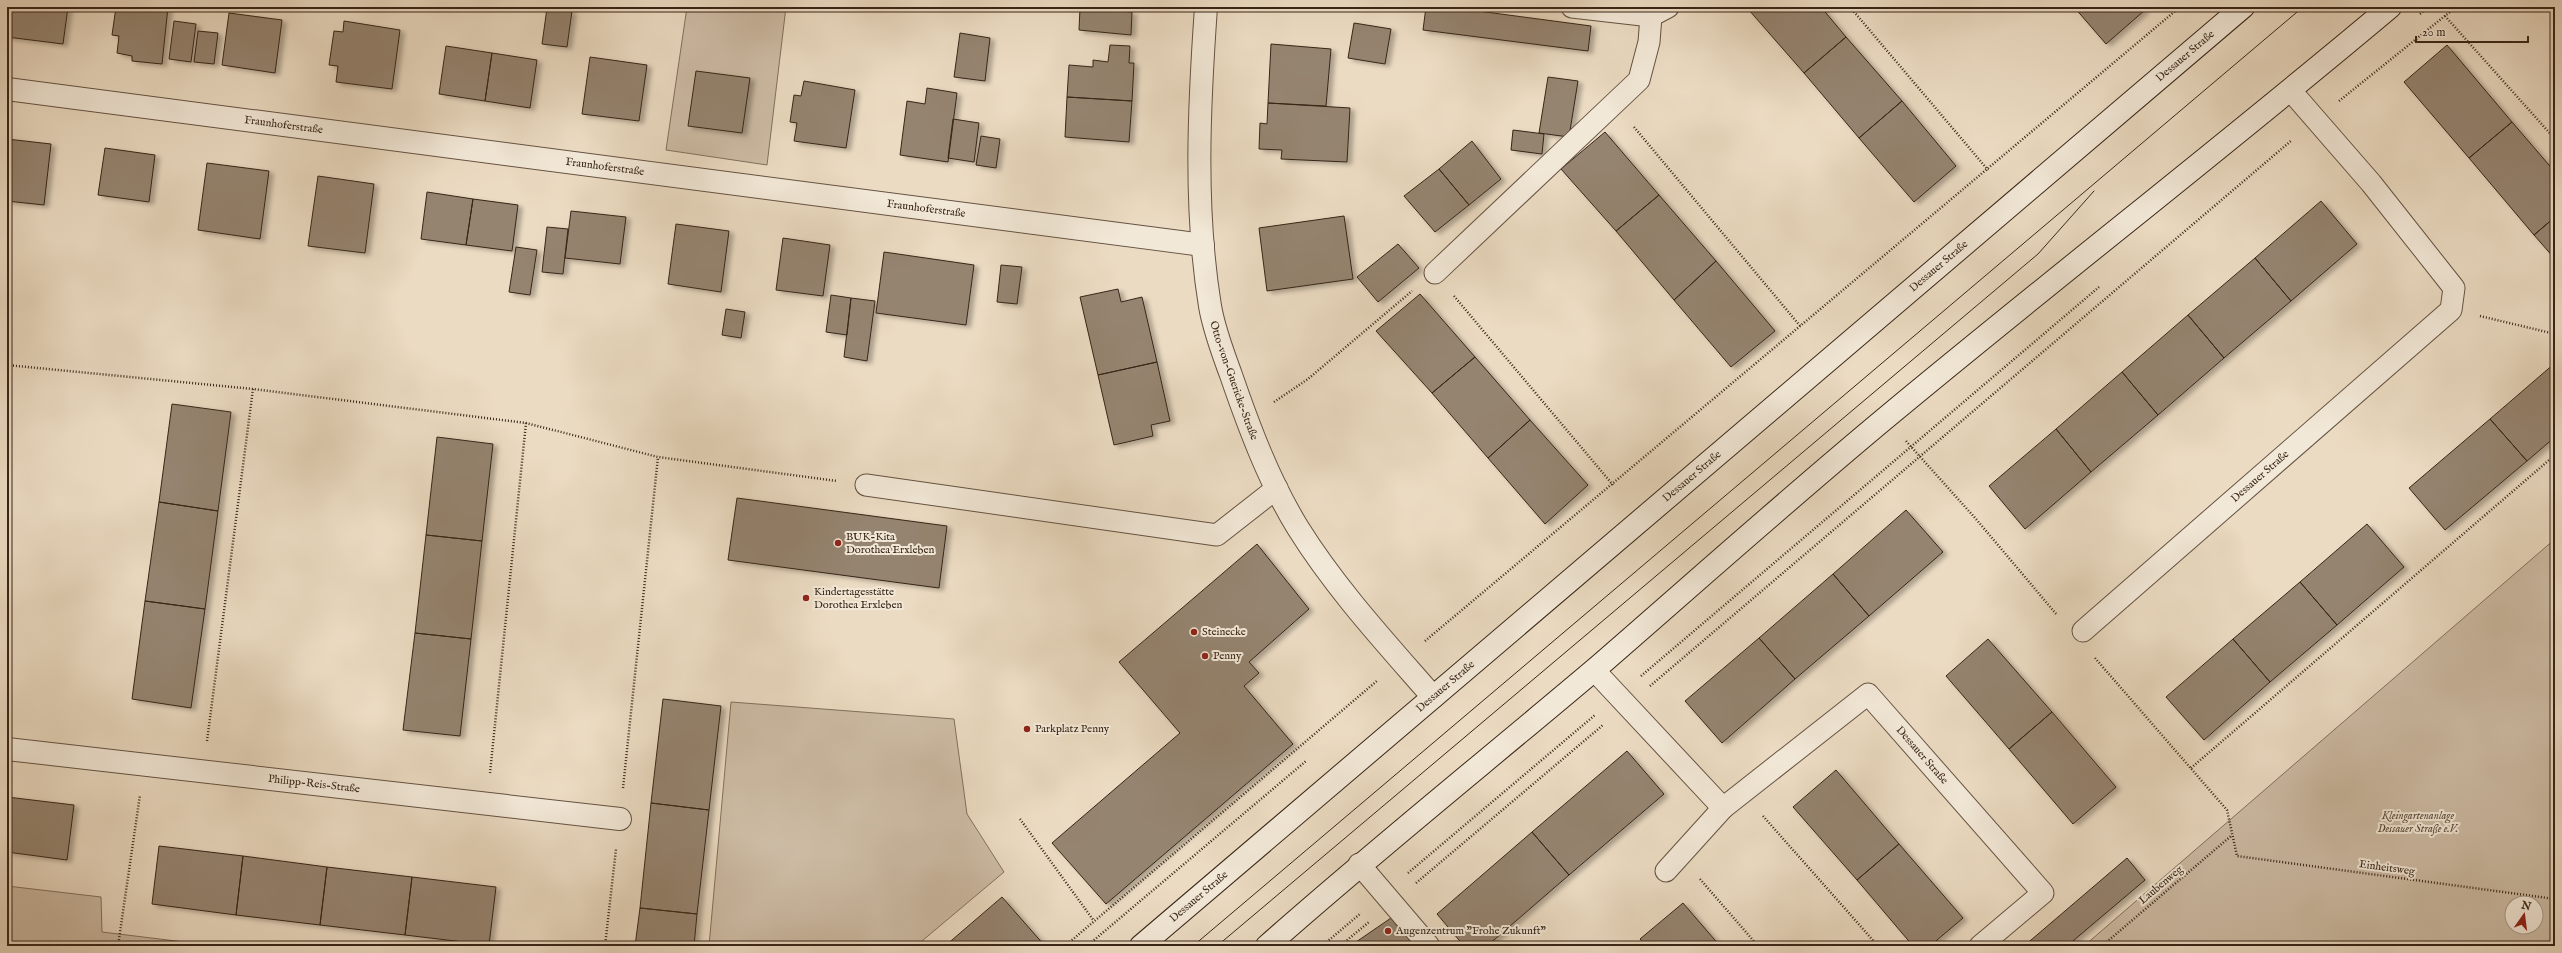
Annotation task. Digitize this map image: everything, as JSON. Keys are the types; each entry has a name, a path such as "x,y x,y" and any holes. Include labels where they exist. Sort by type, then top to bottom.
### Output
{"main road":[{"name":"Otto-von-Guericke-Straße","path":"1206,7 1200,129 1203,245 1210,308 1220,345 1246,420 1277,488 1298,528 1331,575 1401,661 1433,697"},
{"name":"Dessauer Straße","path":"1141,946 2243,7"},
{"path":"1267,946 1359,864 1417,820 1594,670 1886,417 2291,90 2390,7"},
{"name":"Fraunhoferstraße","path":"7,89 1203,245"},
{"name":"Philipp-Reis-Straße","path":"7,749 620,819"}],"lane":[{"path":"1435,273 1639,80 1659,12 1572,7"},
{"path":"2291,90 2315,120 2371,183 2454,288 2451,310"},
{"name":"Dessauer Straße","path":"2078,632 2451,310"},
{"path":"866,485 1217,535 1277,488"},
{"path":"1594,670 1624,699 1723,808"},
{"name":"Dessauer Straße","path":"1673,864 1723,808 1868,694 2043,893 1980,946"},
{"path":"1359,864 1428,946"}],"path":[{"path":"1850,7 1988,170"},
{"path":"2172,7 2175,11"},
{"path":"1065,946 1401,661 1613,485 2180,7"},
{"path":"2416,17 2428,7"},
{"path":"1322,946 1388,897 1624,699 1918,456 2315,120 2456,7"},
{"path":"2445,16 2555,139"},
{"path":"1615,104 1801,327"},
{"path":"1246,420 1308,379 1435,273 1613,485"},
{"path":"1340,946 1388,897 1624,699 1911,447 2106,282"},
{"path":"2451,310 2555,334"},
{"path":"7,365 253,389 526,423 658,457 866,485"},
{"path":"204,771 253,389"},
{"path":"1886,417 1918,456 2078,632 2227,810 2231,836"},
{"path":"487,803 526,423"},
{"path":"2191,768 2555,454"},
{"path":"605,946 620,819 658,457"},
{"path":"118,946 145,765"},
{"path":"1743,793 1878,946"},
{"path":"1020,819 1094,921"},
{"name":"Einheitsweg","path":"2231,836 2237,856 2555,899"},
{"name":"Laubenweg","path":"2102,946 2231,836"},
{"path":"1673,864 1758,946"}],"green space":[{"path":"687,7 786,7 767,165 666,150"},
{"name":"Kleingartenanlage Dessauer Straße e.V.","path":"2555,539 2555,946 2084,946"},
{"path":"731,702 954,719 967,814 1004,872 916,946 709,946"},
{"path":"7,886 101,897 102,932 217,946 7,946"}],"building":[{"path":"7,7 68,7 63,44 7,37"},
{"path":"116,7 168,7 162,64 132,61 132,56 117,53 119,36 112,35"},
{"path":"1426,7 1448,7 1591,26 1588,51 1423,30"},
{"path":"1750,7 1821,7 1846,37 1804,73 1748,9"},
{"path":"2074,7 2142,7 2145,10 2106,44"},
{"path":"547,8 572,11 567,47 542,44"},
{"path":"1080,8 1132,12 1131,35 1079,30"},
{"path":"229,13 282,20 275,73 222,65"},
{"path":"174,21 196,24 191,62 169,59"},
{"path":"344,21 400,30 392,89 336,82 338,66 329,65 334,31 343,32"},
{"path":"1354,23 1391,29 1385,64 1348,58"},
{"path":"198,31 218,33 214,64 194,62"},
{"path":"960,33 990,38 985,81 954,77"},
{"path":"1846,37 1902,101 1859,138 1804,73"},
{"path":"1271,44 1331,49 1326,106 1268,103"},
{"path":"1110,45 1130,46 1129,63 1134,63 1132,101 1067,97 1069,65 1093,67 1093,60 1108,62"},
{"path":"2447,45 2512,122 2469,158 2404,82"},
{"path":"446,46 492,53 485,101 439,94"},
{"path":"492,53 537,60 530,108 485,101"},
{"path":"590,57 647,65 639,121 582,114"},
{"path":"696,71 750,78 742,133 688,126"},
{"path":"1548,77 1578,81 1569,137 1539,133"},
{"path":"804,81 855,90 846,148 794,141 797,123 790,122 794,95 801,96"},
{"path":"927,88 957,93 948,162 900,155 907,101 925,104"},
{"path":"1067,97 1132,101 1129,142 1065,137"},
{"path":"1902,101 1956,166 1914,202 1859,138"},
{"path":"1268,103 1350,108 1347,162 1281,159 1282,150 1259,149 1260,123 1267,124"},
{"path":"953,119 979,123 974,162 948,158"},
{"path":"2512,122 2555,172 2555,217 2534,235 2469,158"},
{"path":"1513,130 1544,134 1542,154 1511,150"},
{"path":"1605,132 1659,195 1616,231 1561,169"},
{"path":"981,136 1000,139 996,168 976,165"},
{"path":"7,139 51,144 44,205 7,201"},
{"path":"1472,141 1501,179 1469,205 1439,169"},
{"path":"105,148 155,155 149,202 98,195"},
{"path":"207,163 269,171 260,239 198,230"},
{"path":"1439,169 1469,205 1435,232 1404,196"},
{"path":"318,176 374,184 365,253 308,246"},
{"path":"427,192 473,199 466,245 421,239"},
{"path":"1659,195 1716,261 1674,300 1616,231"},
{"path":"473,199 518,205 512,251 466,245"},
{"path":"2321,201 2357,244 2291,301 2255,258"},
{"path":"571,211 626,217 620,264 565,258"},
{"path":"1344,216 1353,279 1267,291 1259,228"},
{"path":"2555,217 2555,259 2534,235"},
{"path":"676,224 729,231 721,292 668,284"},
{"path":"547,227 568,229 563,274 542,272"},
{"path":"783,238 830,245 823,296 776,290"},
{"path":"1398,244 1419,268 1378,302 1357,277"},
{"path":"516,247 537,250 530,295 509,292"},
{"path":"884,252 974,265 966,325 876,313"},
{"path":"2255,258 2291,301 2224,358 2188,315"},
{"path":"1716,261 1775,331 1731,367 1674,300"},
{"path":"1001,265 1022,267 1017,304 997,302"},
{"path":"1118,289 1121,302 1142,297 1157,362 1098,375 1080,297"},
{"path":"1420,294 1475,357 1432,393 1376,331"},
{"path":"831,295 851,298 847,335 826,332"},
{"path":"851,298 875,301 867,361 844,357"},
{"path":"726,309 745,312 741,338 722,335"},
{"path":"2188,315 2224,358 2158,415 2122,372"},
{"path":"1475,357 1530,420 1488,458 1432,393"},
{"path":"1157,362 1170,421 1151,425 1153,436 1114,445 1098,375"},
{"path":"2555,363 2555,437 2527,461 2490,419"},
{"path":"2122,372 2158,415 2091,472 2056,429"},
{"path":"172,404 231,412 218,511 159,502"},
{"path":"2490,419 2527,461 2445,530 2409,488"},
{"path":"1530,420 1588,485 1545,524 1488,458"},
{"path":"2056,429 2091,472 2025,529 1989,486"},
{"path":"437,437 493,444 482,541 426,535"},
{"name":"BUK-Kita Dorothea Erxleben","path":"737,498 947,526 939,588 728,560"},
{"path":"159,502 218,511 205,609 145,601"},
{"path":"1906,510 1943,552 1869,616 1833,574"},
{"path":"2367,524 2404,567 2337,625 2300,582"},
{"path":"426,535 482,541 471,639 415,633"},
{"path":"1257,544 1309,609 1249,662 1259,673 1244,686 1293,744 1106,904 1052,843 1180,733 1119,662"},
{"path":"1833,574 1869,616 1795,679 1759,638"},
{"path":"2300,582 2337,625 2270,682 2233,639"},
{"path":"145,601 205,609 191,708 132,699"},
{"path":"415,633 471,639 460,736 403,730"},
{"path":"1759,638 1795,679 1722,743 1685,701"},
{"path":"1988,639 2052,712 2009,749 1946,676"},
{"path":"2233,639 2270,682 2204,740 2166,697"},
{"path":"663,699 721,706 709,810 651,803"},
{"path":"2052,712 2116,787 2073,824 2009,749"},
{"path":"1627,751 1664,794 1569,875 1532,832"},
{"path":"1836,770 1899,844 1857,880 1793,807"},
{"path":"7,797 74,805 67,860 7,852"},
{"path":"651,803 709,810 697,914 640,908"},
{"path":"1532,832 1569,875 1487,946 1464,946 1437,914"},
{"path":"1899,844 1963,918 1930,946 1913,946 1857,880"},
{"path":"159,846 243,856 236,915 152,904"},
{"path":"243,856 327,867 320,925 236,915"},
{"path":"2127,858 2145,880 2067,946 2024,946"},
{"path":"327,867 412,877 405,935 320,925"},
{"path":"412,877 496,887 489,945 405,935"},
{"path":"1002,897 1045,946 945,946"},
{"path":"1683,903 1720,946 1646,946 1640,939"},
{"path":"640,908 697,914 694,946 635,946"},
{"name":"Augenzentrum \"Frohe Zukunft\"","path":"1391,918 1402,932 1404,929 1418,946 1357,946 1359,944 1356,942"}],"tram line":[{"path":"1193,946 2303,7"},
{"path":"1217,946 2038,254 2094,191"}],"place":[{"name":"BUK-Kita Dorothea Erxleben","path":"838,543"},
{"name":"Kindertagesstätte Dorothea Erxleben","path":"806,598"},
{"name":"Steinecke","path":"1194,632"},
{"name":"Penny","path":"1205,656"},
{"name":"Parkplatz Penny","path":"1027,729"},
{"name":"Augenzentrum \"Frohe Zukunft\"","path":"1388,931"}]}
